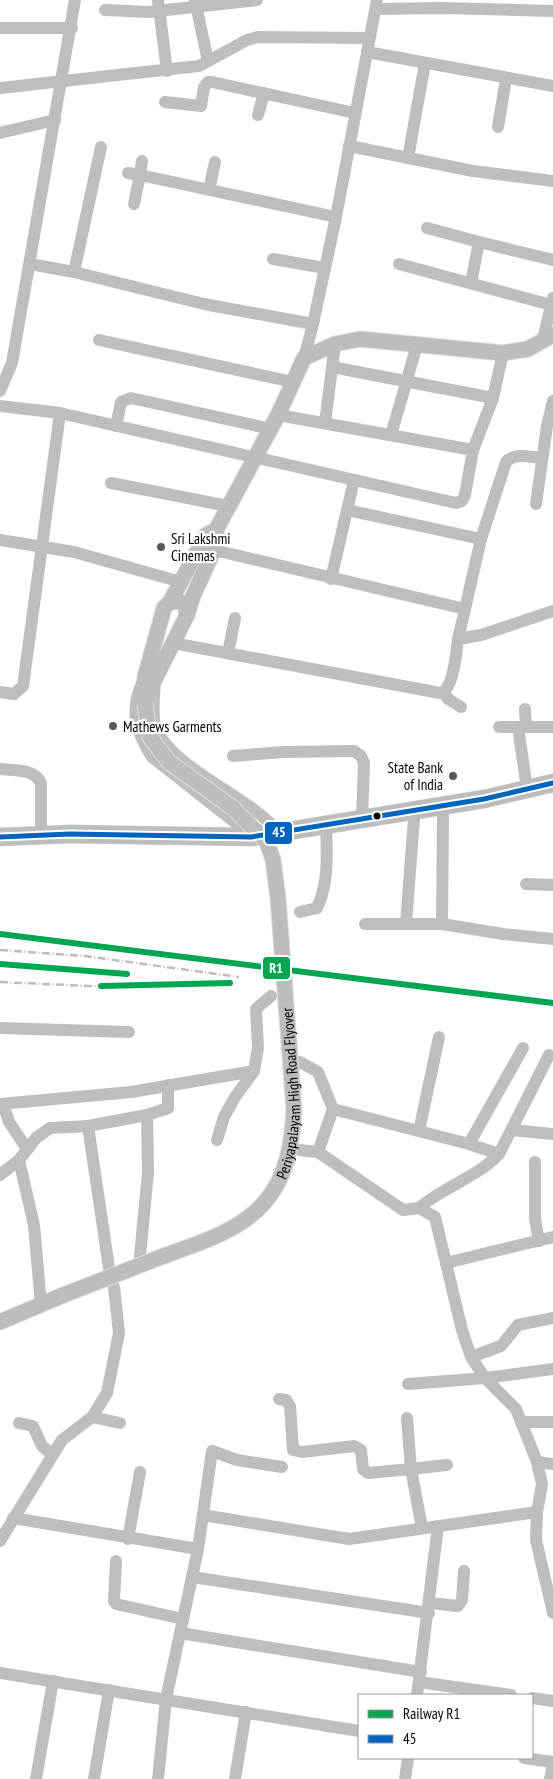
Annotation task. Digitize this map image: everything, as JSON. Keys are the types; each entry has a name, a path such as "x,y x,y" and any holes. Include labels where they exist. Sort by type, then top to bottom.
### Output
{"highway":[{"path":"0,844 44,842 201,846 258,844 362,819 484,799 553,783"},
{"path":"0,837 253,837 443,815 553,792"}],"main road":[{"path":"150,678 164,608 170,602 206,535 216,530 254,457 271,429 304,358 335,344 360,339 503,353 528,350 548,337"},
{"path":"150,678 173,643 187,615 193,596 218,540 216,530"},
{"path":"170,602 179,601 185,605 187,615"},
{"name":"Periyapalayam High Road Flyover","path":"0,1322 220,1234 263,1204 276,1186 286,1163 293,1136 294,1110 278,898 273,860 267,842 233,808 169,762 150,737 146,700 150,678"}],"street":[{"path":"0,391 12,363 72,28 75,0"},
{"path":"105,10 258,0"},
{"path":"195,3 208,61"},
{"path":"159,5 167,71"},
{"path":"304,358 336,217 376,5 470,5 553,11"},
{"path":"0,28 72,28"},
{"path":"0,88 199,66 247,40 258,37 370,38"},
{"path":"367,52 553,86"},
{"path":"408,158 425,63"},
{"path":"498,127 506,78"},
{"path":"164,102 201,106 204,87 208,82 355,113"},
{"path":"258,115 264,93"},
{"path":"0,132 55,120"},
{"path":"349,146 473,171 553,181"},
{"path":"74,272 100,147"},
{"path":"134,204 134,174 142,161"},
{"path":"209,190 215,162"},
{"path":"134,174 336,217"},
{"path":"427,228 553,260"},
{"path":"472,283 479,242"},
{"path":"274,259 325,268"},
{"path":"30,264 74,272 204,304 313,324"},
{"path":"399,264 552,301 548,337"},
{"path":"99,340 293,382"},
{"path":"325,423 335,344"},
{"path":"391,435 417,345"},
{"path":"0,406 60,413 456,503 462,501 465,495 473,450 492,398 503,353"},
{"path":"332,367 492,398"},
{"path":"116,426 121,402 132,398 271,429"},
{"path":"536,504 542,458 553,401"},
{"path":"0,692 14,694 23,686 60,413"},
{"path":"278,415 473,450"},
{"path":"173,643 440,693 444,692 450,685 464,609 481,539 506,462 510,457 517,456 542,458"},
{"path":"331,579 354,480"},
{"path":"111,483 228,506"},
{"path":"347,510 481,539"},
{"path":"0,540 103,559 181,582"},
{"path":"214,550 464,609"},
{"path":"458,639 481,634 553,611"},
{"path":"228,653 235,618"},
{"path":"150,678 155,724 160,735 177,755 262,817 279,833"},
{"path":"150,678 135,698 135,721 141,739 152,757 253,837"},
{"path":"444,692 448,699 461,707"},
{"path":"526,709 522,727 527,789"},
{"path":"499,727 553,727"},
{"path":"233,756 284,752 354,752 360,756 364,764 362,819"},
{"path":"0,770 31,772 37,775 41,783 41,836"},
{"path":"442,924 443,815"},
{"path":"406,924 414,818"},
{"path":"300,912 317,908 321,900 324,888 326,829"},
{"path":"526,884 553,885"},
{"path":"365,924 442,924 503,934 553,939"},
{"path":"217,1140 224,1117 254,1070 258,1048 256,1009 271,996"},
{"path":"0,1028 129,1032"},
{"path":"419,1131 439,1037"},
{"path":"469,1144 524,1048"},
{"path":"300,1150 318,1152 403,1210 419,1208 428,1200 469,1178 488,1165 499,1154 550,1055"},
{"path":"300,1062 318,1072 333,1109 318,1152"},
{"path":"27,1149 13,1130 1,1104 131,1092 254,1070"},
{"path":"0,1175 19,1160 36,1138 50,1128 88,1126 147,1115 168,1108 168,1085"},
{"path":"333,1109 469,1144 499,1154"},
{"path":"140,1256 148,1172 147,1115"},
{"path":"88,1126 109,1268"},
{"path":"511,1130 553,1134"},
{"path":"19,1160 34,1225 40,1276 41,1305"},
{"path":"535,1162 534,1220 539,1241"},
{"path":"419,1208 435,1218 462,1330 471,1357 485,1378 516,1409 537,1462 542,1484 536,1540 550,1582 553,1613"},
{"path":"446,1263 553,1237"},
{"path":"0,1541 62,1440 92,1417 107,1393 119,1333 114,1287"},
{"path":"471,1357 501,1346 518,1325 553,1318"},
{"path":"408,1384 485,1378 553,1369"},
{"path":"279,1400 286,1400 290,1406 293,1450 302,1452 354,1446 361,1450 363,1468 368,1473 447,1466"},
{"path":"92,1417 120,1423"},
{"path":"407,1418 411,1468 422,1528"},
{"path":"521,1422 553,1422"},
{"path":"19,1423 33,1426 42,1446 53,1455"},
{"path":"158,1779 166,1699 198,1549 212,1451 237,1460 282,1467"},
{"path":"537,1462 553,1464"},
{"path":"128,1539 140,1472"},
{"path":"203,1515 349,1539 538,1512"},
{"path":"13,1518 128,1539 198,1549"},
{"path":"417,1694 438,1526"},
{"path":"116,1561 114,1601 116,1604 183,1620"},
{"path":"192,1577 429,1608 458,1606 462,1600 464,1571"},
{"path":"180,1634 506,1694"},
{"path":"0,1674 358,1731"},
{"path":"36,1779 53,1682"},
{"path":"94,1779 109,1690"},
{"path":"533,1698 553,1702"},
{"path":"235,1779 246,1712"},
{"path":"405,1779 408,1759"},
{"path":"529,1759 553,1764 550,1779"}],"railway":[{"path":"0,950 85,956 239,977"},
{"path":"0,982 89,986 238,983"}],"rail line":[{"name":"R1","path":"0,934 553,1003"},
{"name":"R1","path":"0,964 127,974"},
{"name":"R1","path":"101,986 230,983"}],"transit line":[{"name":"45","path":"0,837 70,834 251,837 484,799 553,783"}],"place":[{"name":"Sri Lakshmi Cinemas","path":"161,547"},
{"name":"Mathews Garments","path":"113,726"},
{"name":"State Bank of India","path":"453,776"}]}
